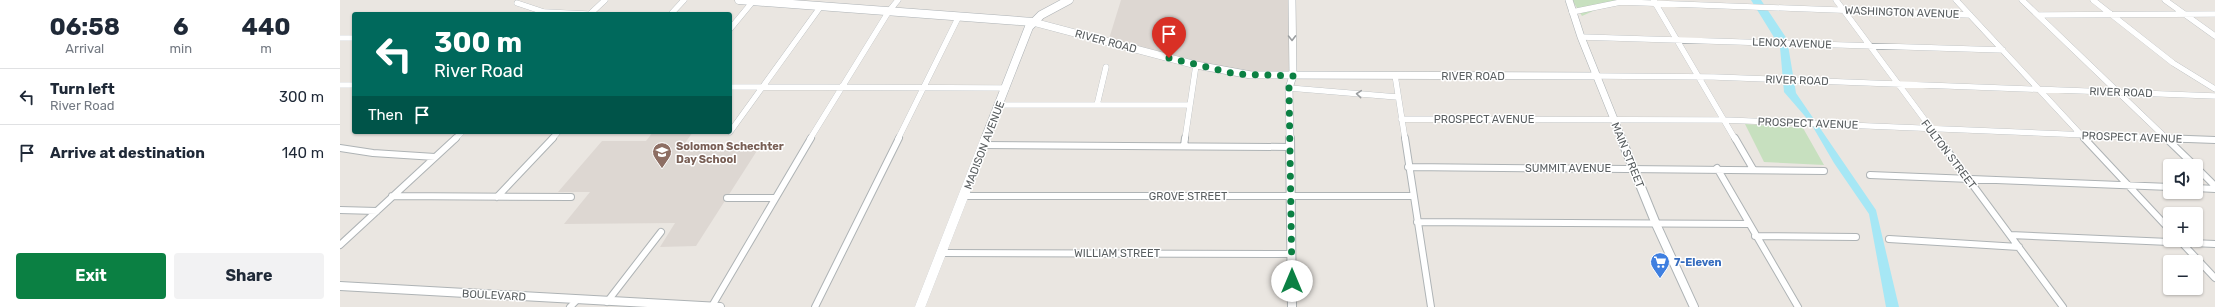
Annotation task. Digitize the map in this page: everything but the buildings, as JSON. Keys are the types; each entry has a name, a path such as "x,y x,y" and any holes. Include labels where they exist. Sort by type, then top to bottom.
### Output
{"main road":[{"name":"RIVER ROAD","path":"739,0 1034,22"},
{"name":"MADISON AVENUE","path":"920,307 1027,33 1034,22 1044,13 1069,0"}],"street":[{"path":"591,12 605,0"},
{"path":"673,12 684,0"},
{"path":"732,27 754,0"},
{"path":"716,307 774,198 888,11 898,0"},
{"path":"1292,0 1293,76 1289,88 1292,307"},
{"name":"MAIN STREET","path":"1569,0 1581,37 1656,224 1694,307"},
{"name":"FULTON STREET","path":"1836,0 2063,307"},
{"path":"1956,0 2163,222"},
{"path":"2022,0 2187,159"},
{"path":"2093,0 2174,63 2215,89"},
{"path":"2165,0 2215,36"},
{"path":"1654,2 1753,169"},
{"name":"WASHINGTON AVENUE","path":"1572,12 1585,11 1614,3 1654,2 1766,8 1970,15"},
{"path":"517,3 544,12"},
{"path":"732,129 821,6"},
{"path":"2038,15 2215,14"},
{"path":"815,307 959,16"},
{"name":"RIVER ROAD","path":"1034,22 1196,65 1236,74 1293,76 1394,75 1699,77 2215,96"},
{"name":"LENOX AVENUE","path":"1581,37 2003,50"},
{"path":"340,38 352,38"},
{"path":"1184,146 1196,65"},
{"path":"1097,105 1106,67"},
{"path":"1394,75 1431,307"},
{"path":"340,85 352,85"},
{"path":"732,87 1006,88"},
{"path":"1289,88 1397,97"},
{"path":"999,105 1190,105"},
{"name":"PROSPECT AVENUE","path":"1401,119 1724,120 2215,140"},
{"path":"340,245 460,134"},
{"path":"496,197 556,134"},
{"path":"983,145 1290,147"},
{"path":"340,148 373,153 435,157"},
{"name":"SUMMIT AVENUE","path":"1408,167 1634,169 1717,168 1824,171"},
{"path":"1717,168 1748,224 1798,307"},
{"path":"1870,175 2163,187"},
{"path":"2203,175 2215,187"},
{"path":"2203,188 2215,187"},
{"path":"392,196 571,197"},
{"name":"GROVE STREET","path":"963,196 1413,196"},
{"path":"727,198 774,198"},
{"path":"340,210 377,211"},
{"path":"1417,222 1748,224"},
{"path":"607,302 661,232"},
{"path":"2010,235 2163,241"},
{"path":"1755,236 1856,237"},
{"path":"1889,239 2018,247"},
{"path":"2203,243 2215,244"},
{"path":"2186,247 2215,278"},
{"name":"WILLIAM STREET","path":"942,253 1292,254"},
{"name":"BOULEVARD","path":"340,286 716,307"},
{"path":"570,307 577,300"}],"shaded area":[{"path":"1121,0 1292,0 1293,76 1251,75 1108,42"},
{"name":"Solomon Schechter Day School","path":"651,134 692,134 682,147 760,146 696,246 660,247 675,223 564,224 590,192 558,192 602,141 646,141"}],"green space":[{"path":"1572,0 1652,0 1653,3 1611,3 1582,16"},
{"path":"1745,124 1803,128 1824,165 1764,162"}],"water":[{"path":"1751,0 1761,0 1787,39 1796,93 1876,210 1899,307 1886,307 1869,214 1834,163 1810,122 1784,92 1780,47"}],"place":[{"name":"Solomon Schechter Day School","path":"662,169"},
{"name":"7-Eleven","path":"1660,279"}],"route":[{"path":"1169,58 1236,74 1293,76 1289,88 1292,281"}]}
